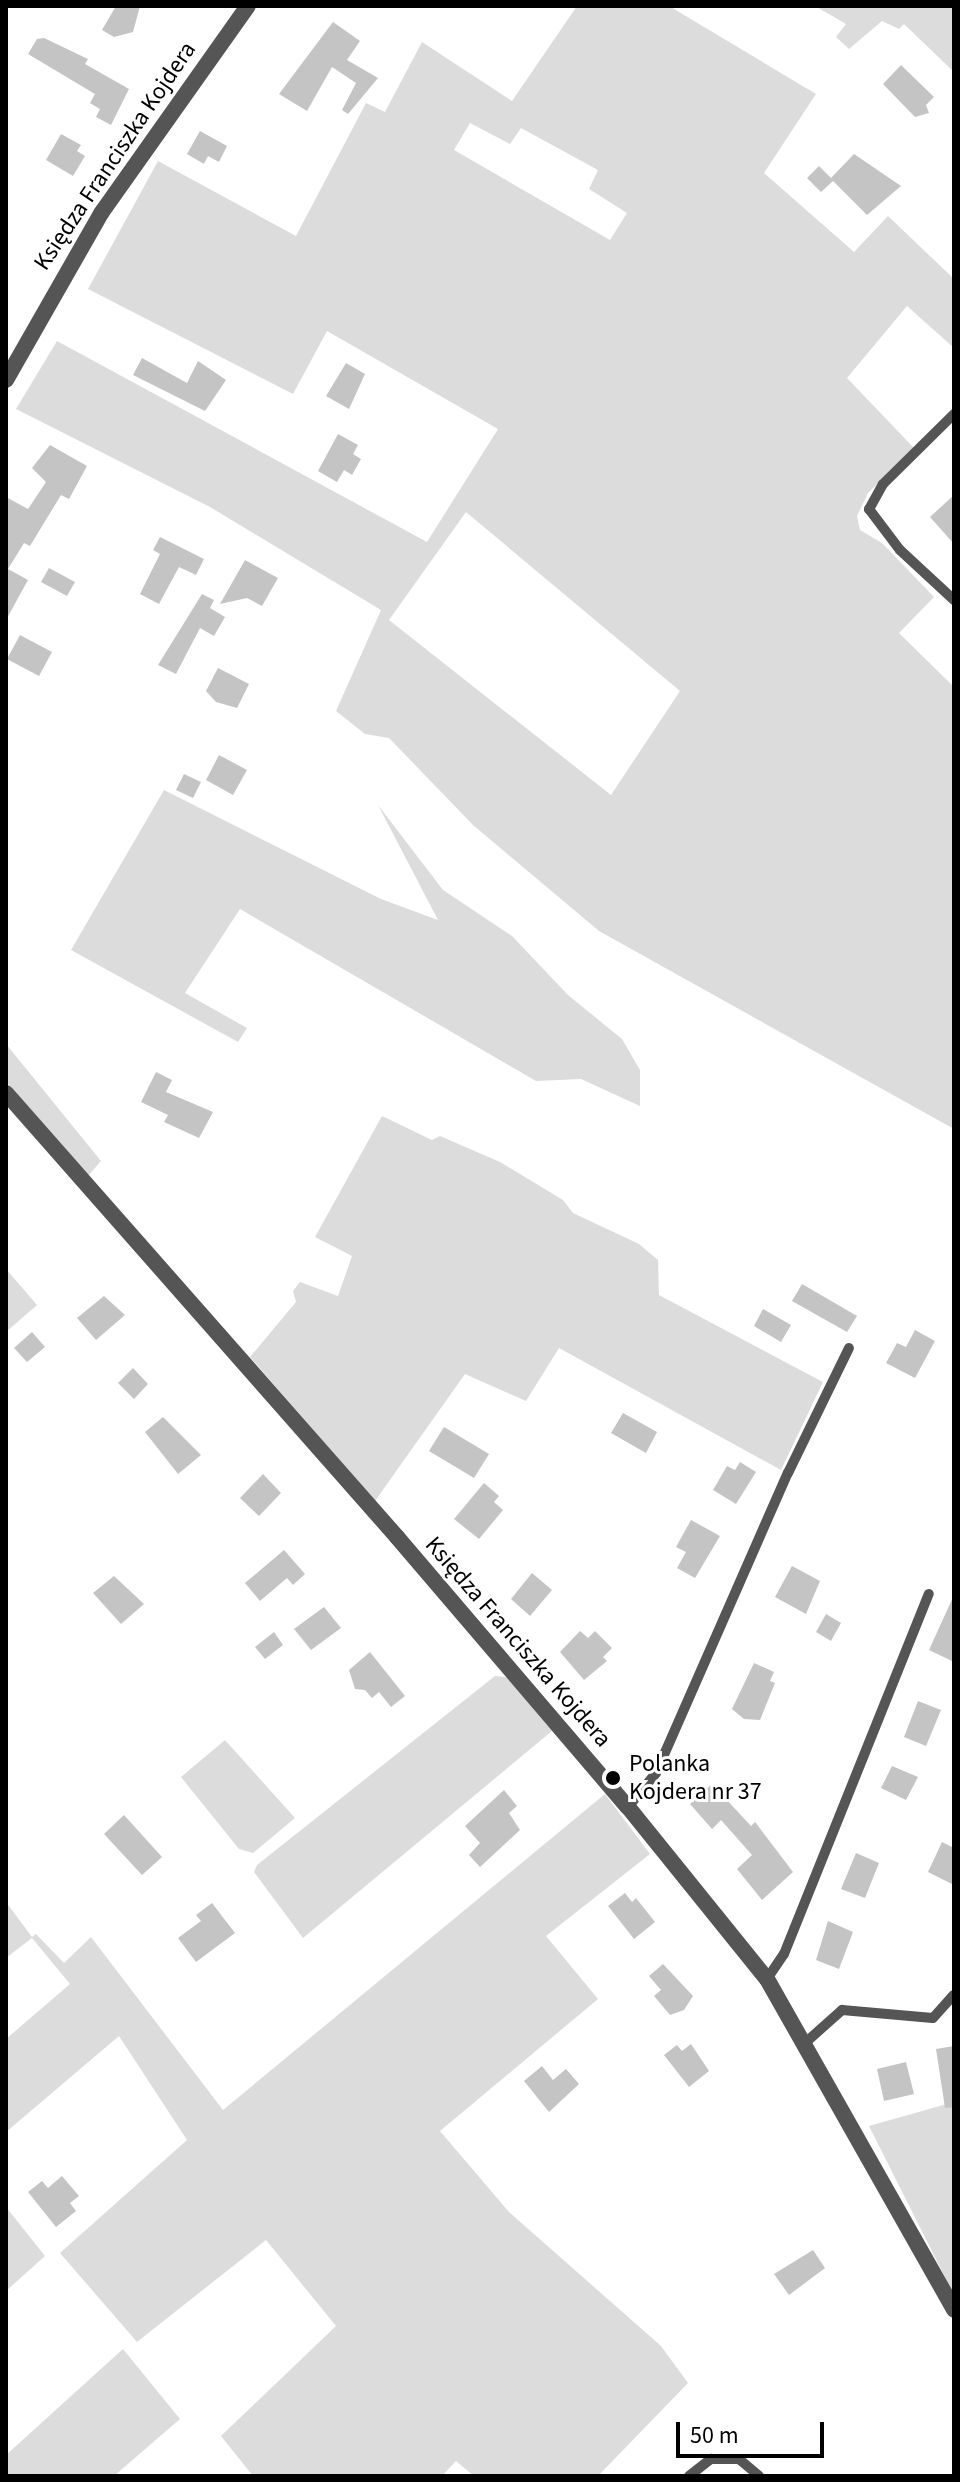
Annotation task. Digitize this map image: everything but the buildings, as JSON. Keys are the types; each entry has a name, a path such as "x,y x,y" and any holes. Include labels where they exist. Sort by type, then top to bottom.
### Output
{"street":[{"name":"Księdza Franciszka Kojdera","path":"6,380 102,212 248,6"},
{"name":"Księdza Franciszka Kojdera","path":"6,1093 628,1807 767,1979 954,2310"}],"lane":[{"path":"954,414 883,484 869,509 900,550 954,600"},
{"path":"628,1807 656,1773 674,1737 788,1473 849,1348"},
{"path":"767,1979 784,1954 929,1594"},
{"path":"805,2043 842,2010 933,2018 954,1995"},
{"path":"689,2476 711,2459 739,2459 759,2476"}],"shaded area":[{"path":"577,6 669,6 816,94 764,173 854,252 888,216 954,279 954,348 907,306 847,378 914,448 868,493 857,516 860,530 882,543 934,597 899,633 954,687 954,1129 599,931 473,825 389,738 365,734 336,711 381,610 210,507 16,409 57,341 427,542 498,429 327,331 293,394 88,289 158,161 296,236 366,103 385,112 422,42 512,101","holes":["470,123 510,144 521,128 598,170 589,189 627,213 610,240 454,150","466,512 680,691 611,795 389,620"]},
{"path":"815,6 954,6 954,72 904,24 899,29 882,21 849,49 836,37 846,24"},
{"path":"164,790 381,899 438,920 378,805 443,890 512,936 568,995 622,1039 640,1070 640,1106 581,1079 536,1081 240,909 185,993 247,1028 238,1042 71,950"},
{"path":"6,1044 101,1161 88,1176 6,1081"},
{"path":"382,1116 432,1140 440,1136 500,1162 563,1200 573,1213 639,1244 658,1260 659,1295 823,1382 781,1470 559,1348 526,1401 465,1374 375,1501 250,1357 296,1302 293,1291 300,1282 338,1296 352,1256 315,1237"},
{"path":"6,1269 37,1305 6,1332"},
{"path":"495,1676 506,1677 552,1731 303,1938 254,1872 257,1865"},
{"path":"225,1740 295,1818 253,1853 239,1849 181,1777"},
{"path":"605,1794 650,1854 546,1936 598,1999 440,2131 509,2212 661,2346 688,2383 598,2476 474,2476 456,2461 442,2476 253,2476 221,2436 336,2326 266,2240 137,2342 60,2253 187,2140 119,2036 6,2132 6,2039 70,1984 32,1938 6,1958 6,1902 32,1937 36,1934 64,1963 91,1937 223,2110"},
{"path":"954,2102 954,2295 869,2126"},
{"path":"6,2207 45,2256 6,2291"},
{"path":"123,2349 180,2419 114,2476 6,2476 6,2455"}],"place":[{"name":"Polanka Kojdera nr 37","path":"613,1778"}]}
